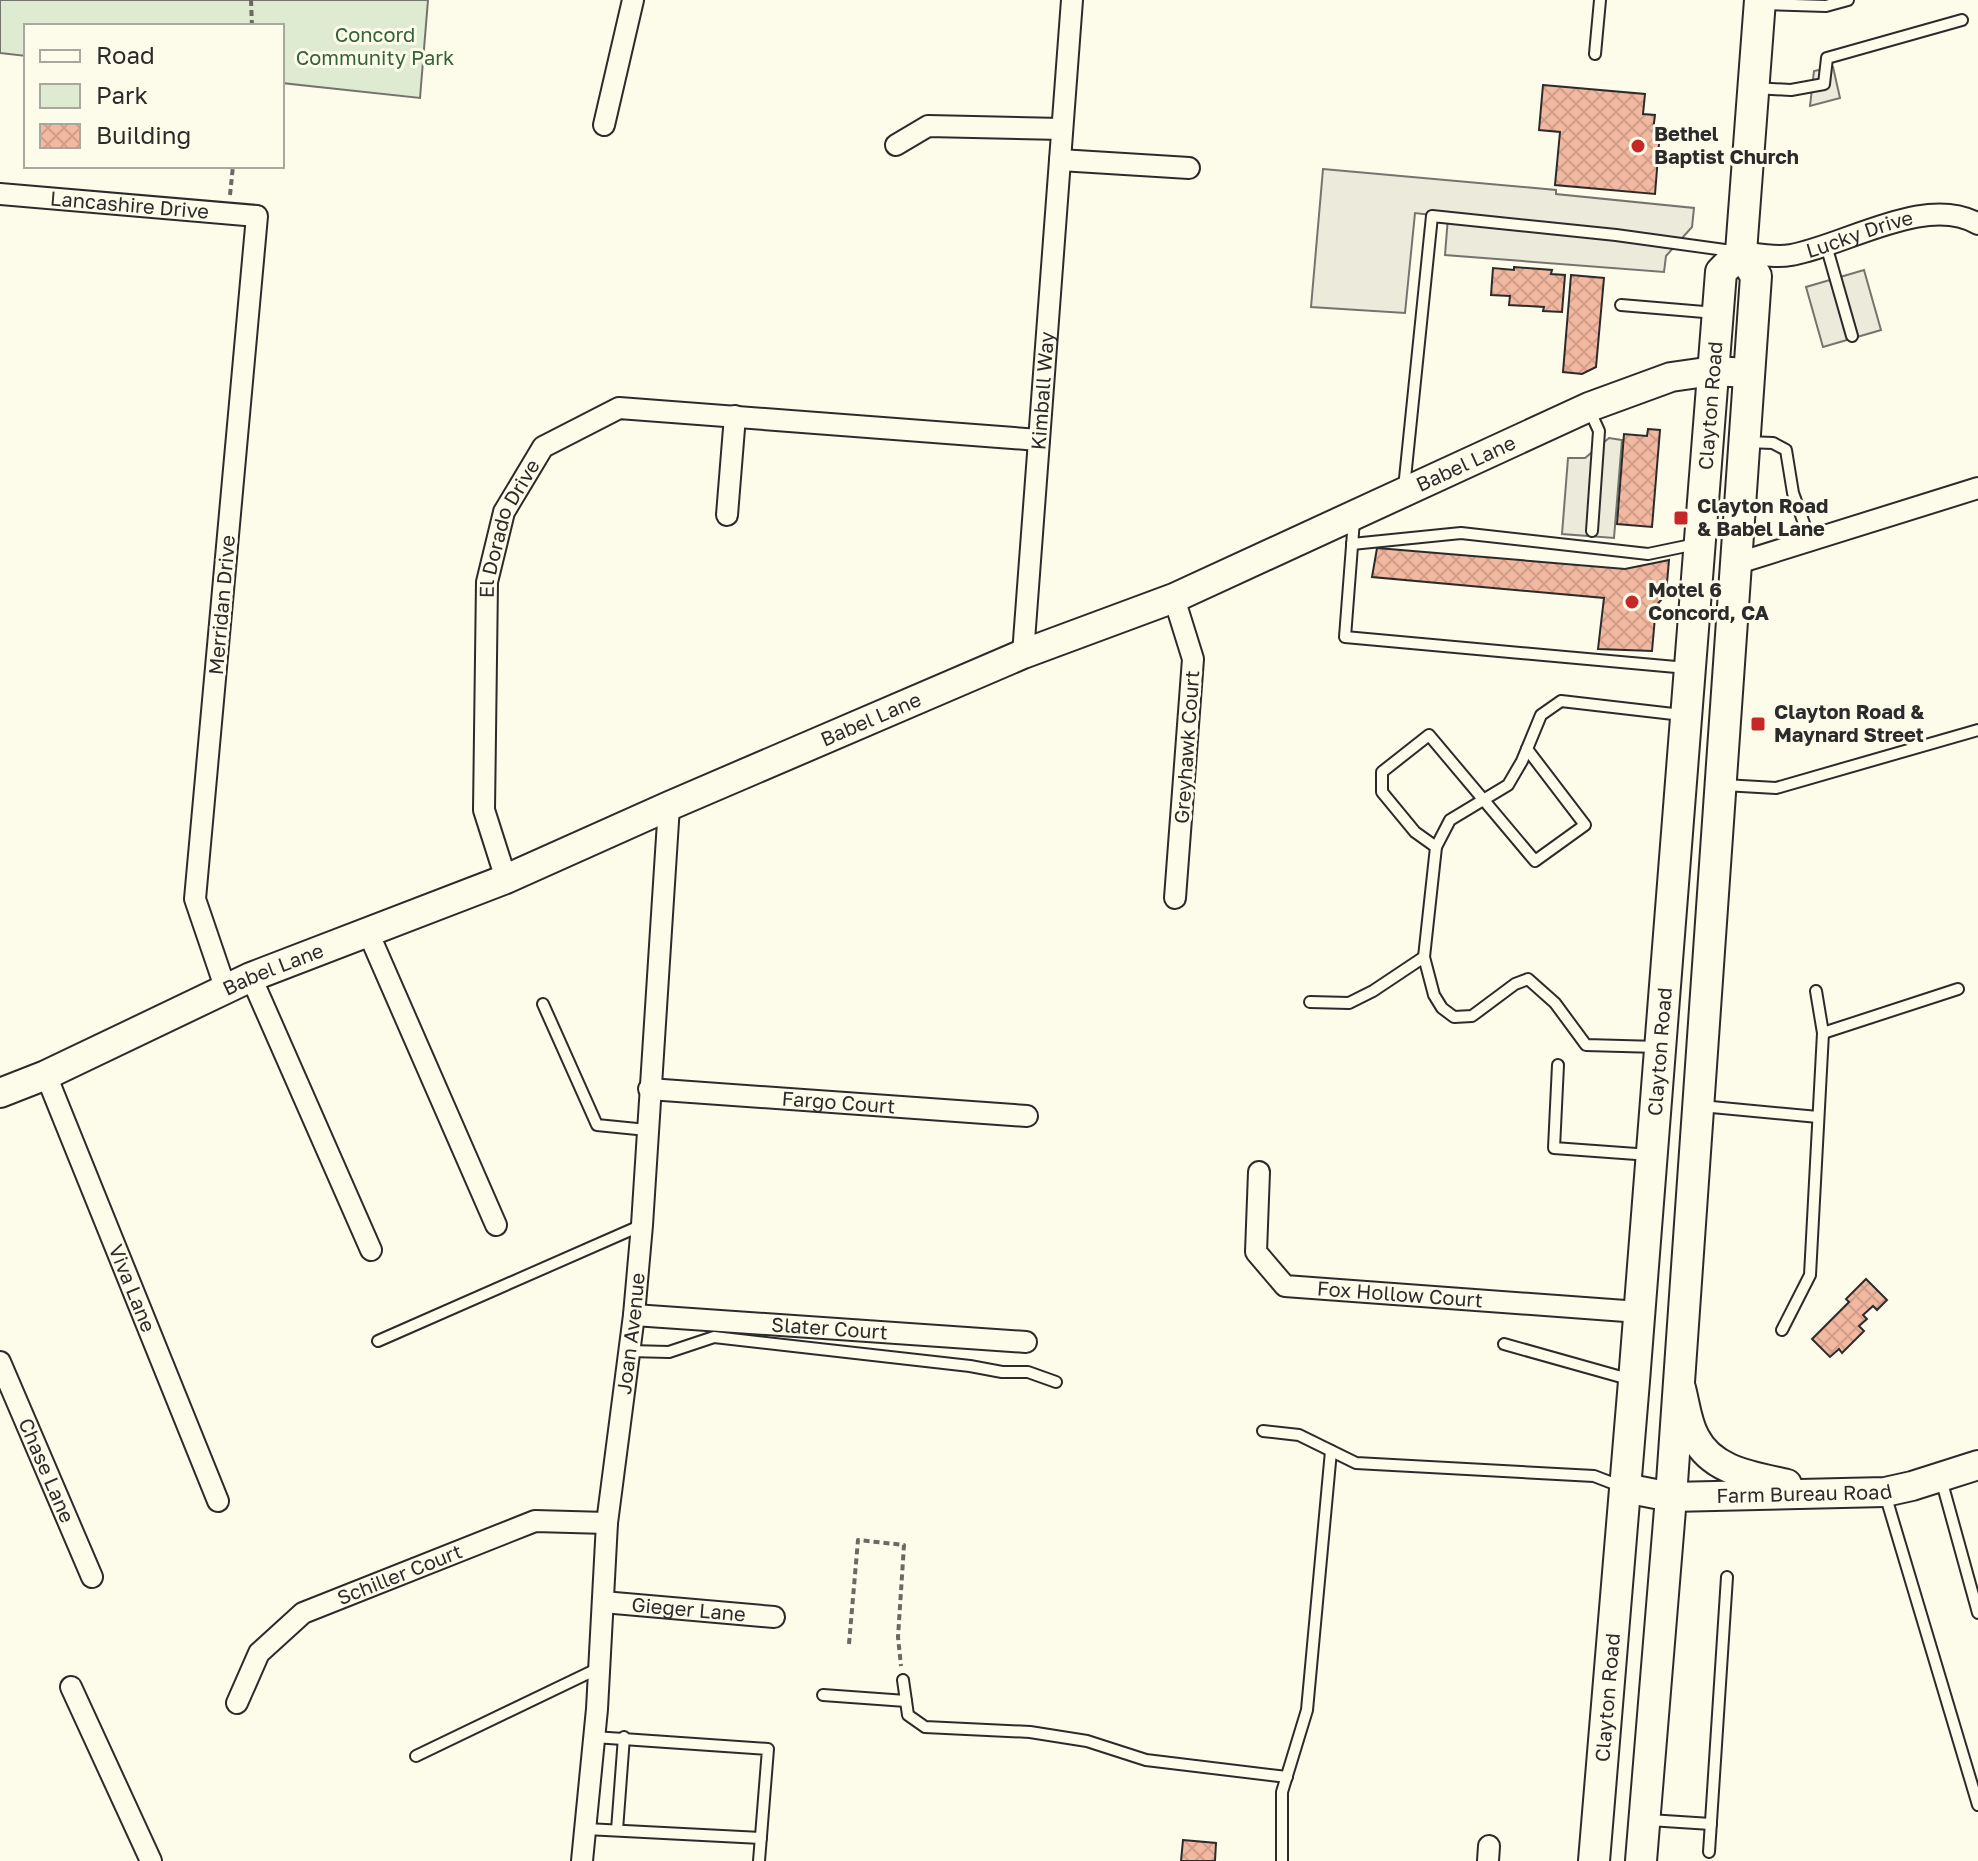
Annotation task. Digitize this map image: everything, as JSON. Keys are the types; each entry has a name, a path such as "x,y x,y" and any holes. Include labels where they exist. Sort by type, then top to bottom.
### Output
{"main road":[{"name":"Clayton Road","path":"1641,1861 1671,1497 1756,276 1741,252 1760,2"},
{"name":"Clayton Road","path":"1594,1861 1721,272 1741,252"}],"street":[{"path":"604,125 633,0"},
{"name":"Kimball Way","path":"1023,654 1072,0"},
{"path":"896,145 928,126 1062,129"},
{"path":"1060,160 1189,168"},
{"name":"Lancashire Drive","path":"0,194 257,216"},
{"name":"Merridan Drive","path":"226,990 195,899 257,216"},
{"name":"Lucky Drive","path":"1741,252 1791,255 1924,216 1966,217 1978,224"},
{"name":"Babel Lane","path":"0,1093 46,1075 251,977 506,879 1023,654 1174,598 1321,533 1404,490 1589,407 1671,377 1713,371 1749,373"},
{"name":"El Dorado Drive","path":"506,879 484,810 487,582 504,512 543,447 619,408 1039,440"},
{"path":"727,515 735,416"},
{"path":"1735,564 1978,488"},
{"name":"Greyhawk Court","path":"1174,598 1193,659 1175,898"},
{"name":"Joan Avenue","path":"582,1861 594,1737 607,1523 634,1315 642,1225 669,806"},
{"path":"368,932 496,1225"},
{"path":"251,977 371,1250"},
{"name":"Viva Lane","path":"46,1075 218,1501"},
{"name":"Fargo Court","path":"649,1089 1027,1116"},
{"name":"Fox Hollow Court","path":"1259,1172 1256,1252 1285,1286 1639,1312"},
{"name":"Slater Court","path":"634,1315 1026,1342"},
{"name":"Chase Lane","path":"0,1362 92,1577"},
{"path":"1679,1381 1694,1436 1713,1461 1752,1476 1830,1493"},
{"name":"Farm Bureau Road","path":"1625,1488 1671,1497 1885,1492 1978,1465"},
{"name":"Schiller Court","path":"237,1703 259,1653 303,1613 535,1521 607,1523"},
{"name":"Gieger Lane","path":"603,1602 774,1617"},
{"path":"71,1687 151,1861"}],"lane":[{"path":"1595,54 1600,0"},
{"path":"1760,2 1826,6 1848,0"},
{"path":"1753,88 1791,90 1824,84 1827,58 1962,20"},
{"path":"1404,490 1432,216 1741,252"},
{"path":"1826,245 1852,336"},
{"path":"1621,305 1718,313"},
{"path":"1589,407 1599,431 1592,531"},
{"path":"1744,442 1773,443 1786,450 1793,493 1810,540"},
{"path":"1354,514 1345,637 1690,668"},
{"path":"1352,544 1461,533 1648,554 1700,543"},
{"path":"1660,1048 1586,1045 1555,1003 1528,979 1515,984 1472,1016 1454,1017 1442,1008 1434,995 1424,957 1436,847 1450,820 1508,785 1541,715 1561,701 1686,716"},
{"path":"1720,785 1776,788 1978,730"},
{"path":"1436,847 1415,832 1382,792 1382,772 1429,735 1535,861 1585,825 1527,749"},
{"path":"1310,1002 1349,1003 1424,957"},
{"path":"1823,1033 1958,989"},
{"path":"1782,1330 1810,1275 1823,1033 1816,991"},
{"path":"543,1004 597,1125 647,1130"},
{"path":"1558,1065 1554,1148 1652,1155"},
{"path":"1698,1105 1818,1117"},
{"path":"378,1341 642,1225"},
{"path":"629,1351 669,1352 714,1337 1002,1372 1028,1372 1056,1382"},
{"path":"1504,1344 1634,1381"},
{"path":"1263,1431 1299,1435 1356,1463 1594,1476 1625,1488"},
{"path":"1282,1861 1282,1792 1307,1710 1331,1451"},
{"path":"1941,1477 1978,1613"},
{"path":"1885,1492 1978,1805"},
{"path":"1709,1852 1727,1577"},
{"path":"416,1756 599,1668"},
{"path":"903,1680 908,1715 925,1727 1030,1732 1087,1741 1146,1760 1287,1777"},
{"path":"823,1695 906,1701"},
{"path":"594,1737 768,1749 759,1861"},
{"path":"617,1830 624,1737"},
{"path":"1644,1820 1711,1824"},
{"path":"586,1829 761,1838"}],"path":[{"path":"251,0 252,24"},
{"path":"227,213 233,168"},
{"path":"849,1644 858,1540 904,1545 898,1637 903,1680"}],"green space":[{"name":"Concord Community Park","path":"0,0 428,0 420,98 284,83 284,24 24,24 24,56 0,53"}],"shaded area":[{"path":"1833,67 1840,98 1810,106 1814,71"},
{"path":"1323,169 1556,190 1556,194 1694,208 1692,227 1666,256 1664,272 1445,255 1448,217 1415,213 1405,313 1311,307"},
{"path":"1864,270 1881,330 1823,347 1806,287"},
{"path":"1609,438 1622,440 1614,538 1562,534 1568,458 1585,458"}],"building":[{"path":"1543,85 1645,94 1643,114 1655,115 1653,131 1660,132 1655,194 1555,185 1560,132 1539,130"},
{"path":"1514,267 1552,270 1551,274 1565,275 1562,312 1543,311 1544,307 1509,305 1510,296 1491,295 1493,268 1514,270"},
{"path":"1571,275 1604,278 1596,367 1582,374 1563,372"},
{"path":"1648,429 1660,430 1652,527 1617,524 1624,434 1647,436"},
{"name":"Motel 6 Concord, CA","path":"1377,548 1625,569 1669,560 1666,594 1656,606 1652,651 1598,649 1604,598 1372,577"},
{"path":"1866,1279 1887,1300 1877,1310 1873,1306 1863,1315 1867,1319 1859,1326 1864,1331 1842,1353 1839,1349 1830,1357 1812,1339 1849,1302 1846,1299"},
{"path":"1183,1840 1216,1843 1215,1861 1181,1861"}],"place":[{"name":"Bethel Baptist Church","path":"1638,146"},
{"name":"Clayton Road & Babel Lane","path":"1681,518"},
{"name":"Motel 6 Concord, CA","path":"1632,602"},
{"name":"Clayton Road & Maynard Street","path":"1758,724"}]}
